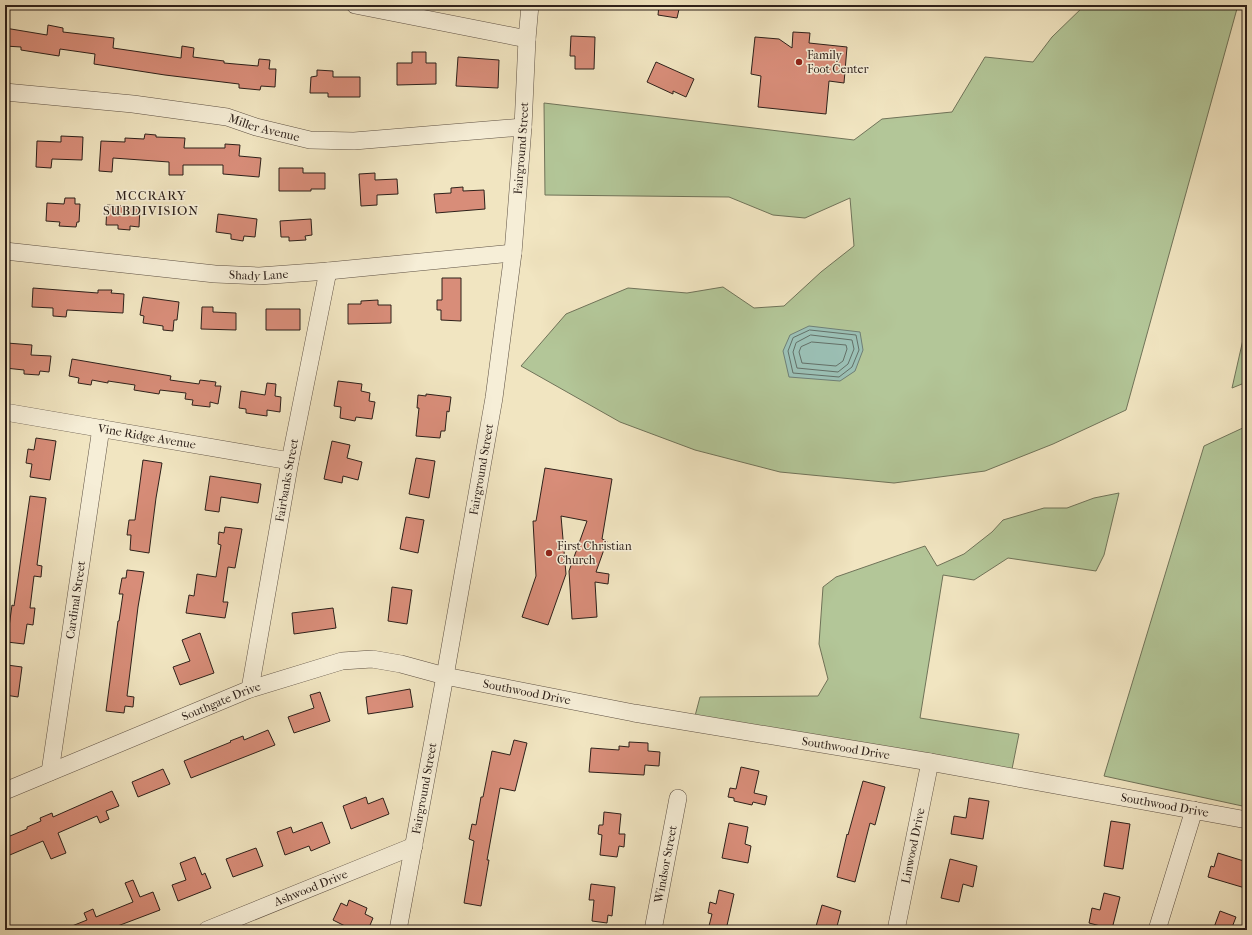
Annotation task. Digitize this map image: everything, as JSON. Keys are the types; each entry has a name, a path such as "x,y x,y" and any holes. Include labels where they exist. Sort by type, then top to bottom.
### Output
{"street":[{"path":"355,5 527,39"},
{"name":"Fairground Street","path":"398,930 494,398 513,253 523,127 530,5"},
{"name":"Miller Avenue","path":"5,92 133,104 227,117 256,127 310,140 354,141 523,127"},
{"name":"Shady Lane","path":"5,252 215,274 259,276 328,271 513,253"},
{"name":"Fairbanks Street","path":"250,689 290,461 328,271"},
{"name":"Vine Ridge Avenue","path":"5,412 290,461"},
{"name":"Cardinal Street","path":"50,772 101,428"},
{"name":"Southgate Drive","path":"5,791 250,689 342,661 372,659 401,664 445,676"},
{"name":"Southwood Drive","path":"445,676 634,713 930,762 1247,820"},
{"name":"Linwood Drive","path":"896,930 930,762"},
{"name":"Windsor Street","path":"653,930 678,798"},
{"path":"1157,930 1194,810"},
{"name":"Ashwood Drive","path":"207,930 414,846"}],"green space":[{"path":"1085,5 1238,5 1126,410 1053,444 985,471 894,483 780,472 695,450 620,422 521,366 566,314 628,288 687,293 723,287 754,308 784,306 821,272 854,246 850,198 805,218 773,215 729,197 545,195 544,103 854,140 882,119 952,112 985,57 1033,62 1052,37"},
{"path":"1247,322 1247,382 1232,388"},
{"path":"1247,426 1247,807 1104,776 1204,446"},
{"path":"1119,493 1104,555 1096,571 1008,558 974,580 943,575 920,718 1019,734 1012,769 695,716 700,697 818,696 828,679 819,644 823,587 836,577 925,546 937,566 964,554 992,532 1003,520 1044,508 1067,508 1094,498"}],"water":[{"path":"809,326 860,332 863,350 855,371 840,381 789,377 783,351 790,335"}],"building":[{"path":"659,5 680,5 677,18 658,15"},
{"path":"48,25 63,28 63,32 114,38 113,48 181,58 182,46 194,48 193,57 224,61 224,63 258,66 259,59 270,60 269,69 276,69 275,87 261,86 260,90 239,88 239,84 94,64 95,54 60,49 59,56 21,50 21,47 5,46 5,28 47,35"},
{"name":"Family Foot Center","path":"793,32 810,33 809,43 847,47 844,83 829,81 826,114 758,107 761,76 751,74 755,37 779,39 792,48"},
{"path":"571,36 595,37 594,69 575,69 575,56 570,56"},
{"path":"412,52 426,52 426,63 436,63 436,84 397,85 397,63 412,63"},
{"path":"458,57 499,60 498,88 456,86"},
{"path":"656,62 694,79 686,97 673,91 673,94 647,82"},
{"path":"317,70 333,71 333,77 360,77 360,97 328,97 328,93 310,93 311,77 317,76"},
{"path":"145,134 156,135 156,137 185,138 184,148 225,148 225,144 240,145 239,156 261,158 259,177 223,174 223,165 183,165 183,175 169,175 169,162 113,158 112,172 99,171 101,141 125,142 125,138 144,139"},
{"path":"61,136 83,137 82,160 52,159 51,168 36,167 37,141 61,142"},
{"path":"279,168 303,168 303,173 325,173 325,189 311,189 311,191 279,191"},
{"path":"375,173 375,180 397,179 398,194 377,195 377,205 361,206 359,174"},
{"path":"463,187 463,191 484,190 485,209 436,213 434,194 451,193 451,188"},
{"path":"65,198 75,198 75,204 80,204 79,222 77,222 76,227 59,226 60,222 46,221 47,203 64,204"},
{"path":"107,205 140,207 139,227 130,226 130,230 118,229 118,225 106,225"},
{"path":"218,214 257,219 255,237 244,236 243,241 231,239 231,234 216,232"},
{"path":"311,219 312,235 305,236 306,240 289,241 289,237 281,237 280,221"},
{"path":"442,278 461,278 461,321 441,320 441,310 437,310 437,300 442,300"},
{"path":"33,288 98,293 98,290 112,290 111,293 124,294 123,313 67,310 66,317 53,316 53,308 32,307"},
{"path":"143,297 179,302 177,320 174,320 173,331 163,330 163,326 143,323 144,316 140,315"},
{"path":"378,300 378,305 391,305 391,323 348,324 348,304 361,304 361,301"},
{"path":"202,307 213,307 213,312 236,313 236,330 201,329"},
{"path":"266,309 300,309 300,330 266,330"},
{"path":"7,343 32,345 31,355 51,356 49,372 40,371 39,375 24,374 24,370 5,368"},
{"path":"72,359 171,376 170,380 199,384 200,380 216,382 215,386 221,386 218,404 210,402 210,407 192,405 193,400 185,399 186,393 160,390 159,394 134,390 135,385 92,380 91,385 78,383 79,378 69,376"},
{"path":"338,381 362,384 361,391 370,393 369,401 375,402 372,419 356,417 355,421 340,418 341,407 334,406"},
{"path":"267,383 276,384 275,396 281,397 280,412 267,410 267,416 246,413 246,409 239,408 241,391 265,395"},
{"path":"426,394 451,397 449,412 447,411 445,431 441,431 440,438 416,436 419,408 417,408 418,395 426,396"},
{"path":"36,438 56,441 50,480 30,477 32,464 26,463 28,449 34,450"},
{"path":"332,441 350,445 347,458 362,462 358,480 343,476 342,483 324,479"},
{"path":"416,458 435,461 429,498 409,494"},
{"path":"143,460 162,463 149,553 130,550 131,535 127,535 129,520 135,520"},
{"name":"First Christian Church","path":"545,468 612,479 602,539 607,541 596,572 609,574 608,584 595,582 597,617 572,619 569,571 587,521 561,516 566,574 548,625 522,617 536,576 533,521 536,521"},
{"path":"210,476 261,484 258,503 221,497 219,512 205,510"},
{"path":"30,496 46,498 37,565 42,566 41,577 34,576 30,608 35,608 33,625 27,624 24,644 7,642 12,605 14,606"},
{"path":"406,517 424,520 418,553 400,549"},
{"path":"225,527 242,529 235,568 228,567 223,602 228,602 225,618 186,613 189,595 194,596 197,574 216,577 221,545 218,544 219,532 224,533"},
{"path":"127,570 144,572 127,696 134,697 133,707 125,706 124,713 106,711 123,594 119,594 122,578 126,578"},
{"path":"392,587 412,590 407,624 388,621"},
{"path":"333,608 336,628 294,634 292,613"},
{"path":"200,633 214,673 180,685 173,667 190,661 182,640"},
{"path":"7,665 22,667 18,697 5,695 5,672"},
{"path":"410,689 413,707 368,714 366,697"},
{"path":"320,692 330,721 294,733 288,717 314,708 310,695"},
{"path":"268,730 275,745 191,778 184,761 243,736 244,740"},
{"path":"514,740 527,743 515,791 500,788 487,860 489,860 481,906 464,903 474,841 469,839 472,824 476,825 492,751 510,755"},
{"path":"629,742 648,743 648,751 660,752 659,766 645,765 644,775 589,772 591,748 619,750 619,746 629,747"},
{"path":"741,767 759,771 754,793 767,796 765,805 753,802 752,805 734,801 734,798 728,797 730,788 736,789"},
{"path":"163,769 170,784 138,797 132,782"},
{"path":"863,781 885,787 875,825 870,823 855,882 837,877 847,834 848,835"},
{"path":"112,791 119,806 106,811 109,819 100,823 97,816 58,833 66,853 51,859 43,841 5,857 5,838 27,829 27,827 41,821 40,818 52,813 53,817"},
{"path":"366,797 368,804 383,798 389,814 351,829 343,806"},
{"path":"969,798 989,801 983,839 951,834 954,816 966,818"},
{"path":"604,812 621,814 619,834 625,834 624,847 619,846 617,857 600,855 602,835 598,834 599,825 603,825"},
{"path":"1111,821 1130,824 1123,869 1104,866"},
{"path":"322,822 330,843 311,851 309,846 285,855 277,832 291,827 293,833"},
{"path":"729,823 748,827 745,844 751,846 748,863 722,858"},
{"path":"256,848 263,866 233,877 226,859"},
{"path":"1218,853 1247,862 1247,881 1245,888 1208,877 1211,866 1214,867"},
{"path":"195,857 202,875 205,873 211,888 178,901 172,885 186,880 180,863"},
{"path":"950,859 977,866 973,887 963,884 959,902 941,898"},
{"path":"133,880 140,897 153,892 160,910 107,930 62,930 87,920 84,913 93,909 96,917 133,902 125,883"},
{"path":"591,884 615,887 612,916 608,915 607,923 592,921 594,900 589,900"},
{"path":"719,890 734,894 726,930 708,930 712,914 708,913 710,902 716,904"},
{"path":"1104,893 1120,897 1112,929 1089,923 1092,908 1100,910"},
{"path":"349,900 367,908 365,914 373,918 368,930 353,930 333,920 341,903 347,906"},
{"path":"822,905 841,911 836,930 815,930"},
{"path":"1220,911 1236,917 1231,930 1213,930"}],"place":[{"name":"Family Foot Center","path":"799,62"},
{"name":"First Christian Church","path":"549,553"}],"district":[{"name":"MCCRARY SUBDIVISION","path":"151,202"}]}
